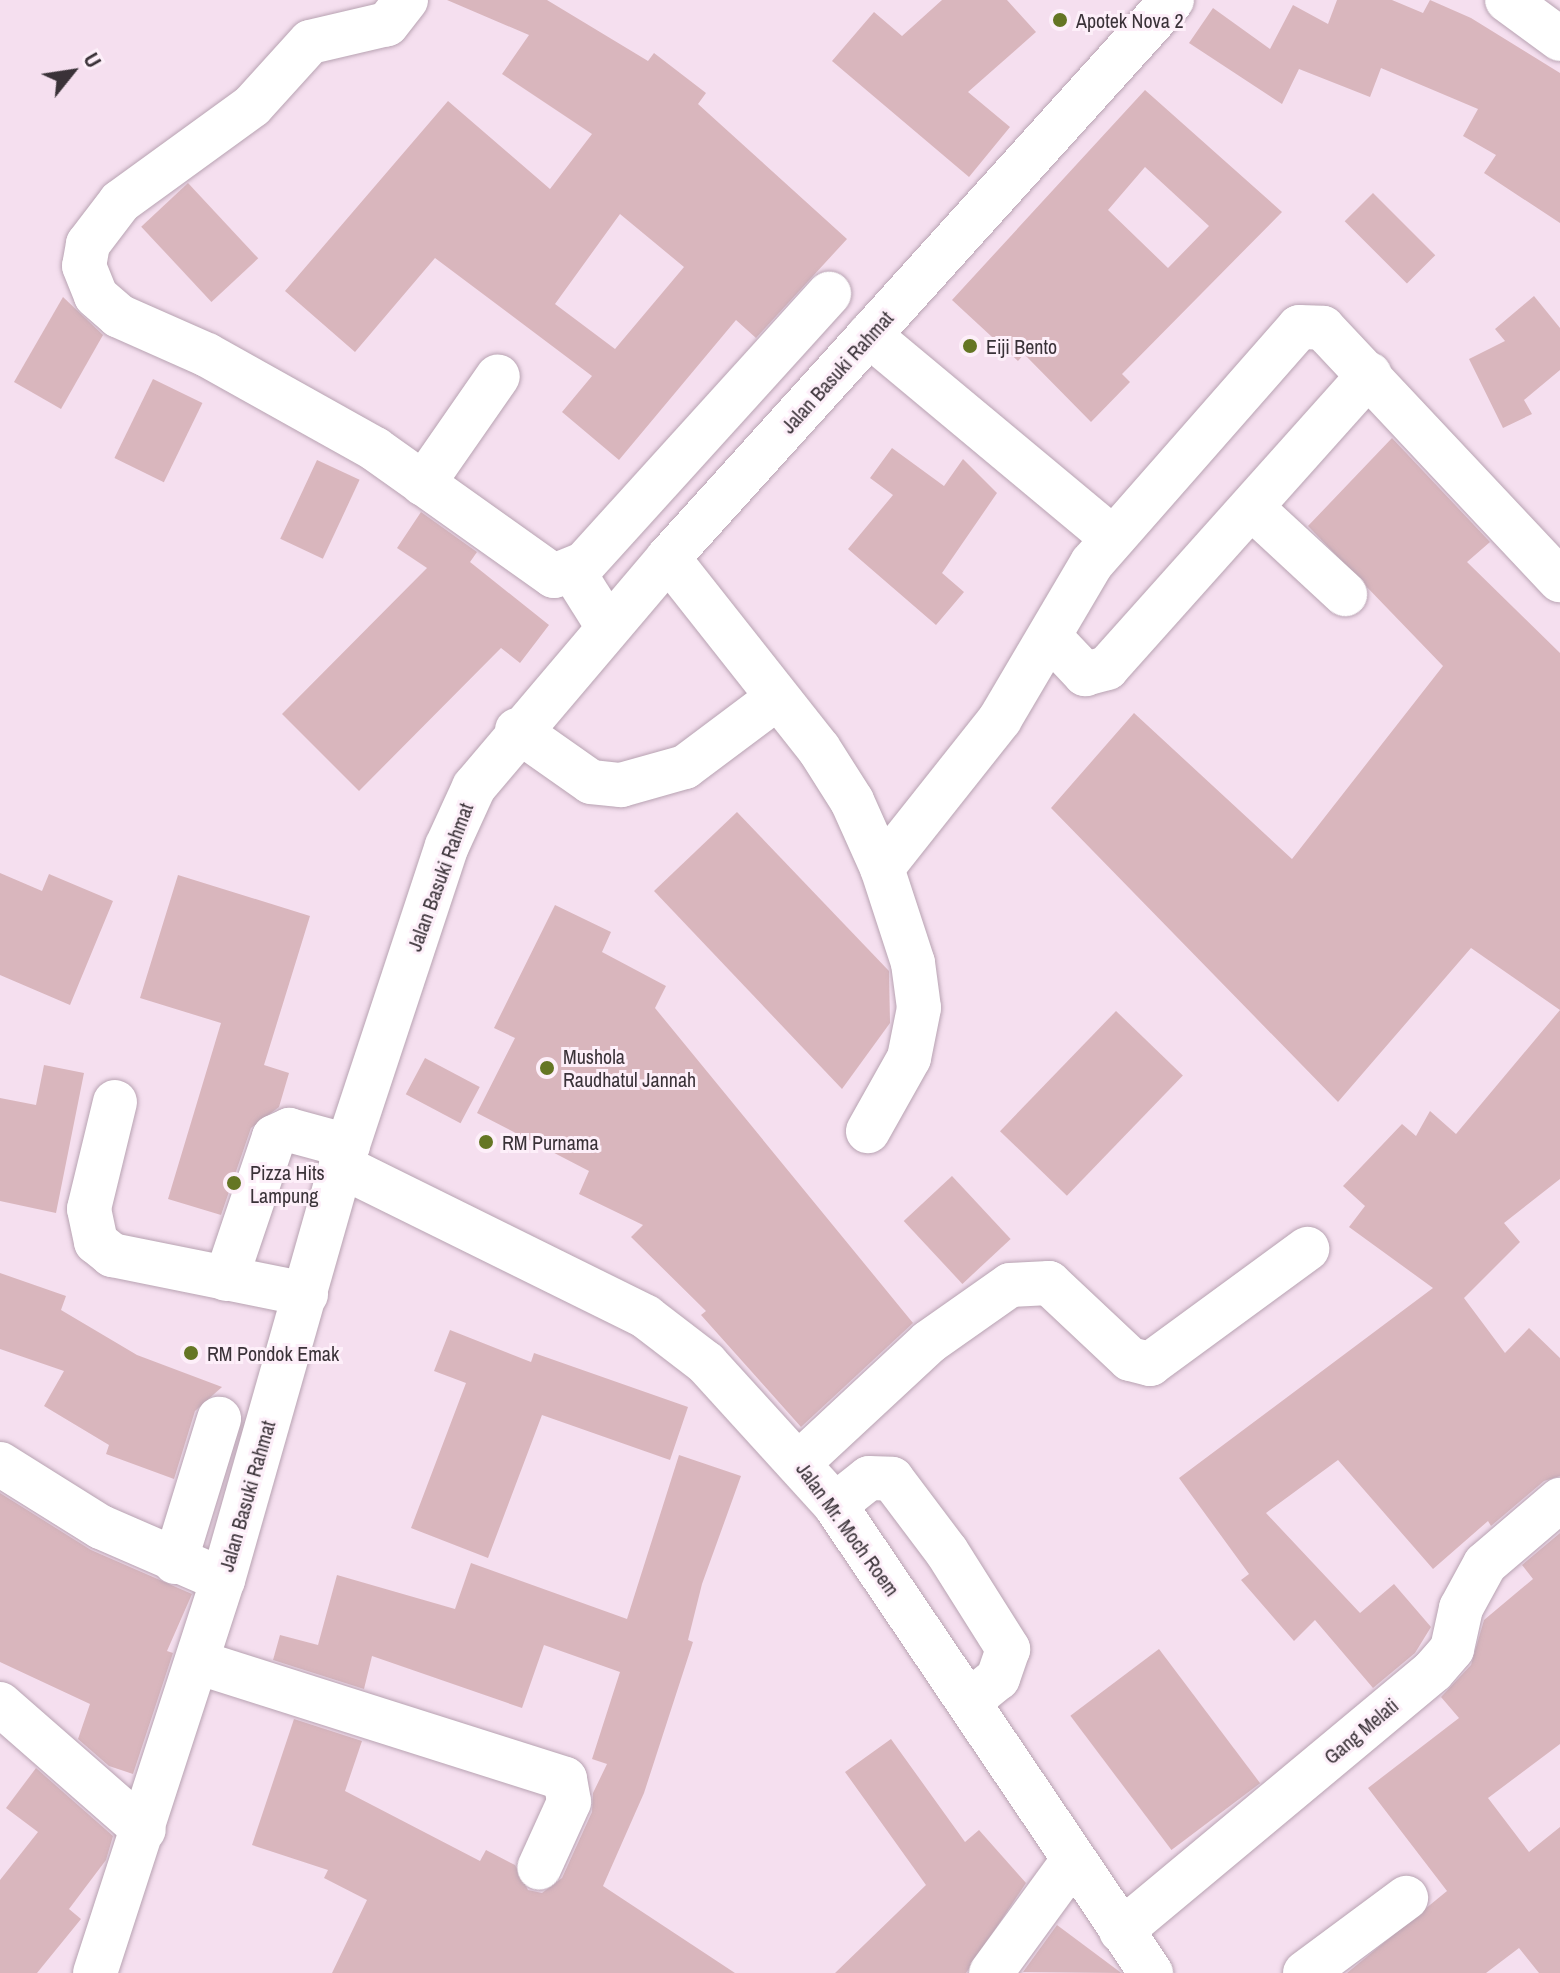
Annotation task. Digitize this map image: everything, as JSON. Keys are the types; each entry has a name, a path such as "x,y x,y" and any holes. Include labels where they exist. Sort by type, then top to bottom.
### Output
{"street":[{"path":"406,0 387,24 310,42 252,106 120,202 88,244 84,266 96,296 119,316 207,355 375,449 542,571 574,573"},
{"name":"Jalan Basuki Rahmat","path":"95,1973 223,1580 345,1156 447,846 474,787 517,730 668,558 1172,0"},
{"path":"1507,0 1560,39"},
{"path":"574,573 829,294"},
{"path":"882,868 1000,719 1113,538 1290,333 1316,324 1370,374 1560,580"},
{"path":"869,335 1113,538"},
{"path":"1051,638 1085,674 1107,668 1370,374"},
{"path":"423,484 498,376"},
{"path":"734,399 780,436"},
{"path":"1252,508 1345,594"},
{"path":"668,558 844,788 882,868 913,963 919,1008 909,1058 868,1131"},
{"path":"574,573 608,627"},
{"path":"517,730 591,782 621,785 685,767 776,699"},
{"path":"115,1102 89,1209 90,1233 112,1255 306,1294"},
{"name":"Jalan Mr. Moch Roem","path":"226,1279 274,1137 289,1130 345,1156 646,1317 689,1347 800,1462 835,1505 970,1701 1072,1862 1151,1973"},
{"path":"800,1462 929,1342 1010,1285 1049,1283 1130,1359 1150,1364 1307,1249"},
{"path":"175,1562 219,1419"},
{"path":"0,1464 89,1520 175,1562 223,1580"},
{"path":"835,1505 869,1478 892,1479 947,1552 1008,1649 998,1678 970,1701"},
{"name":"Gang Melati","path":"1121,1931 1433,1671 1452,1649 1461,1608 1485,1564 1560,1500"},
{"path":"197,1662 565,1779 569,1802 539,1868"},
{"path":"0,1704 144,1830"},
{"path":"991,1973 1072,1862"},
{"path":"1305,1973 1406,1898"}],"building":[{"path":"447,0 547,0 648,61 654,53 706,93 698,104 847,239 756,338 736,320 619,460 562,412 592,376 435,258 355,352 285,291 448,101 550,189 592,134 502,74 529,35","holes":["620,214 684,267 615,349 555,304"]},
{"path":"942,0 1007,0 1036,32 968,92 1010,127 969,177 832,61 874,12 902,36"},
{"path":"1337,0 1392,0 1423,13 1430,0 1471,18 1560,73 1560,223 1484,173 1496,155 1463,136 1478,109 1381,68 1370,97 1299,69 1282,104 1189,43 1213,8 1270,49 1293,5 1328,24"},
{"path":"1145,90 1282,212 1122,374 1130,382 1091,422 1024,354 1018,361 952,300","holes":["1145,167 1209,226 1168,268 1108,210"]},
{"path":"188,183 258,258 211,302 141,227"},
{"path":"1373,193 1435,255 1407,284 1345,221"},
{"path":"1534,296 1560,328 1560,370 1524,400 1532,414 1503,428 1469,359 1505,341 1495,329"},
{"path":"63,297 103,335 61,409 14,382"},
{"path":"153,379 202,403 164,482 114,458"},
{"path":"1392,438 1490,542 1467,562 1560,653 1560,1010 1471,948 1338,1102 1051,808 1134,713 1292,859 1443,666 1308,526"},
{"path":"892,448 944,486 963,459 997,493 942,573 964,592 936,625 848,549 893,495 870,478"},
{"path":"317,460 360,480 323,559 280,539"},
{"path":"421,512 477,552 470,562 549,625 520,663 501,648 359,791 282,714 427,568 397,548"},
{"path":"737,812 889,971 890,1023 842,1089 654,891"},
{"path":"0,873 42,891 49,874 113,901 70,1005 0,975"},
{"path":"178,875 310,916 264,1065 289,1073 279,1107 251,1128 221,1215 168,1199 221,1023 140,998"},
{"path":"555,905 611,932 602,952 666,986 655,1008 913,1323 801,1427 701,1315 706,1311 631,1237 643,1225 579,1194 589,1171 477,1113 515,1038 494,1028"},
{"path":"1560,1010 1560,1179 1504,1223 1520,1242 1464,1298 1505,1353 1529,1328 1560,1358 1560,1476 1544,1481 1491,1526 1488,1521 1433,1569 1338,1460 1266,1513 1360,1613 1394,1584 1431,1627 1415,1653 1373,1688 1315,1620 1294,1641 1241,1580 1249,1574 1179,1478 1433,1288 1349,1227 1365,1206 1343,1186 1402,1124 1416,1136 1430,1111 1456,1134"},
{"path":"1116,1011 1183,1076 1067,1196 1000,1131"},
{"path":"425,1058 480,1087 460,1123 406,1094"},
{"path":"44,1065 84,1073 56,1213 0,1201 0,1098 36,1105"},
{"path":"952,1176 1011,1239 962,1284 904,1221"},
{"path":"0,1273 66,1296 61,1310 137,1355 222,1387 195,1411 174,1479 106,1454 109,1445 44,1406 64,1371 0,1349"},
{"path":"450,1330 531,1362 534,1353 688,1407 670,1460 542,1415 488,1558 411,1528 466,1383 434,1371"},
{"path":"679,1455 741,1476 702,1584 688,1640 693,1642 644,1793 603,1886 735,1973 332,1973 367,1900 324,1878 328,1870 252,1845 294,1719 362,1741 345,1791 480,1861 486,1850 515,1865 528,1890 542,1893 562,1878 592,1812 593,1793 607,1764 592,1759 620,1672 544,1645 522,1708 372,1656 364,1689 273,1660 280,1635 318,1645 337,1575 455,1609 471,1563 627,1619"},
{"path":"0,1493 91,1550 192,1594 167,1651 173,1653 133,1774 109,1766 78,1739 90,1704 0,1662"},
{"path":"1560,1533 1560,1744 1488,1798 1529,1852 1560,1827 1560,1973 1539,1973 1519,1948 1486,1973 1347,1973 1447,1891 1368,1788 1459,1718 1441,1697 1471,1665 1484,1620 1533,1579 1522,1565"},
{"path":"1159,1649 1260,1783 1171,1850 1070,1716"},
{"path":"891,1739 965,1842 979,1830 1026,1883 966,1973 835,1973 926,1885 845,1772"},
{"path":"36,1768 113,1836 106,1860 69,1909 81,1919 37,1973 0,1973 0,1880 38,1832 6,1808"},
{"path":"1057,1925 1120,1972 1121,1973 1023,1972"}],"place":[{"name":"Apotek Nova 2","path":"1060,20"},
{"name":"Eiji Bento","path":"970,346"},
{"name":"Mushola Raudhatul Jannah","path":"547,1068"},
{"name":"RM Purnama","path":"486,1142"},
{"name":"Pizza Hits Lampung","path":"234,1183"},
{"name":"RM Pondok Emak","path":"191,1353"}]}
